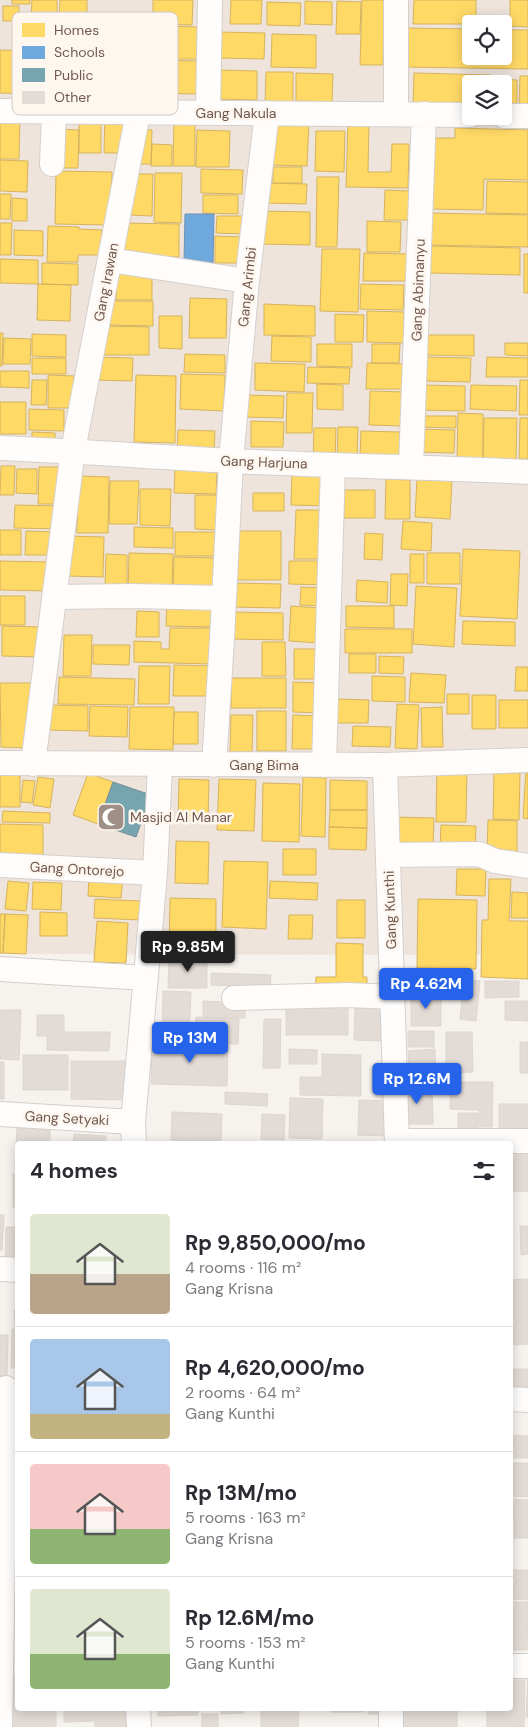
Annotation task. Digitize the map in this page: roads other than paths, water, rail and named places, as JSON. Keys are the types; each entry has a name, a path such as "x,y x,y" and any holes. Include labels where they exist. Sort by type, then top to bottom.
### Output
{"street":[{"path":"208,113 210,0"},
{"path":"396,0 396,114"},
{"name":"Gang Nakula","path":"178,113 462,115"},
{"name":"Gang Arimbi","path":"214,765 231,461 247,281 267,113"},
{"name":"Gang Abimanyu","path":"411,466 424,114"},
{"path":"52,164 54,115"},
{"name":"Gang Irawan","path":"33,764 73,450 138,115"},
{"path":"512,116 528,116"},
{"path":"110,260 247,281"},
{"name":"Gang Harjuna","path":"0,448 73,450 231,461 411,466 528,472"},
{"path":"324,765 333,464"},
{"path":"54,597 224,598"},
{"name":"Gang Bima","path":"0,763 385,765 528,760"},
{"path":"134,1133 155,873 160,765"},
{"name":"Gang Kunthi","path":"385,765 397,1141"},
{"path":"388,855 479,854 495,861 528,866"},
{"name":"Gang Ontorejo","path":"0,865 155,873"},
{"path":"0,969 146,978"},
{"path":"234,998 392,997"},
{"name":"Gang Setyaki","path":"0,1114 134,1133"},
{"path":"513,1141 528,1141"},
{"path":"0,1269 15,1270"},
{"path":"0,1727 8,1388"},
{"path":"513,1399 528,1400"},
{"path":"513,1666 528,1666"},
{"path":"138,1711 139,1727"},
{"path":"391,1711 391,1727"}],"place":[{"name":"Masjid Al Manar","path":"111,817"}]}
